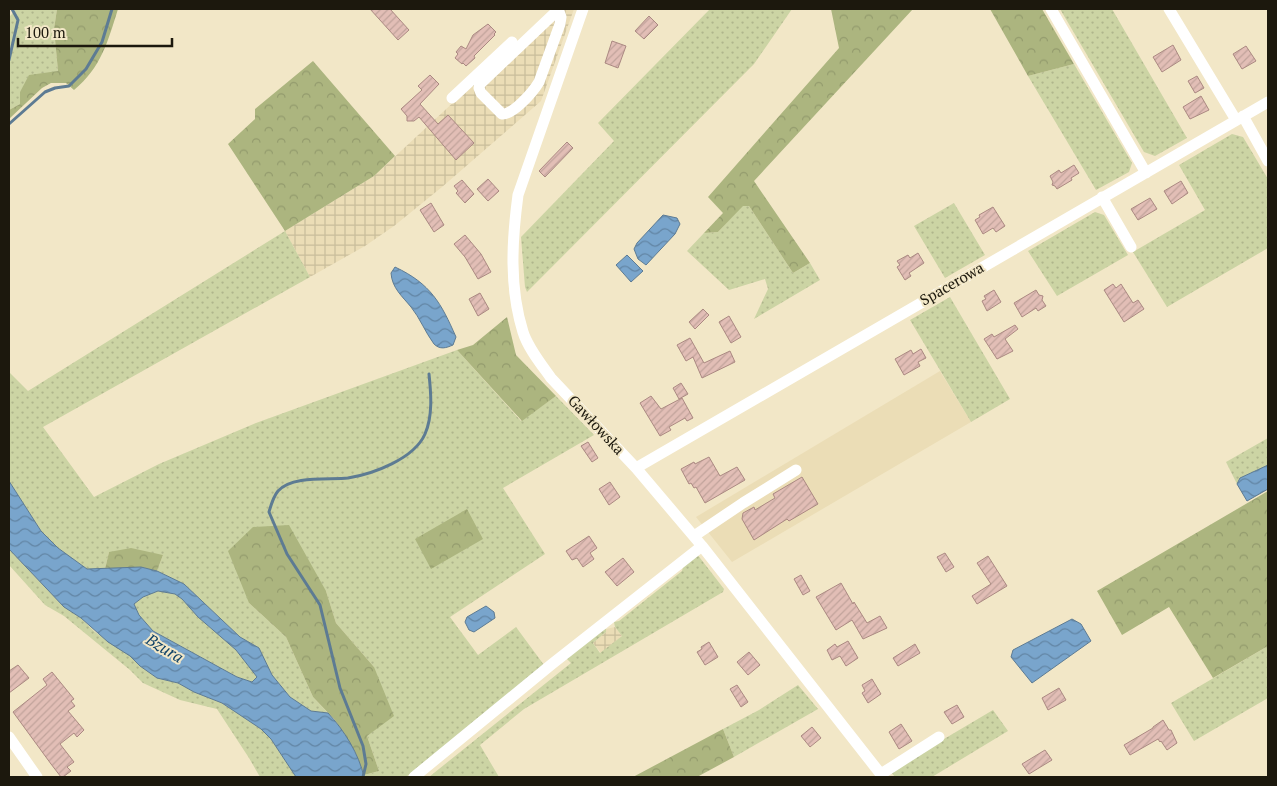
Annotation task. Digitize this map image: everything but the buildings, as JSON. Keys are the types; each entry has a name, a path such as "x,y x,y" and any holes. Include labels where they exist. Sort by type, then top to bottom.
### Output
{"street":[{"path":"452,98 549,9"},
{"path":"558,9 561,17 560,24 539,82 535,89 514,109 506,114 502,114 481,93 480,84 558,9"},
{"name":"Gawłowska","path":"582,9 518,195 514,224 513,283 523,333 551,378 636,468 694,536 882,775"},
{"path":"1051,9 1146,173"},
{"path":"1170,9 1268,161"},
{"name":"Spacerowa","path":"636,468 1268,102"},
{"path":"1102,198 1131,247"},
{"path":"694,536 796,470"},
{"path":"414,777 702,546"},
{"path":"9,737 13,753 37,777"},
{"path":"882,775 939,738"}],"shaded area":[{"path":"554,9 574,9 541,101 394,226 365,246 310,277 285,231 374,176"},
{"path":"940,371 971,422 732,562 696,517"},
{"path":"615,627 622,636 601,653 593,643 606,632 606,629"}],"green space":[{"path":"14,9 57,9 54,29 58,71 20,92 20,104 9,110 9,17 15,11"},
{"path":"57,9 118,9 102,53 91,73 83,82 74,90 66,83 51,83 42,88 9,119 9,110 20,104 20,92 29,75 58,71 54,29"},
{"path":"710,9 792,9 754,64 527,292 521,237 614,141 598,123"},
{"path":"831,9 913,9 754,181 810,263 793,273 749,206 743,206 718,232 704,233 723,213 708,197 839,48"},
{"path":"990,9 1042,9 1074,64 1028,76"},
{"path":"1060,9 1112,9 1187,138 1155,156 1144,152"},
{"path":"313,61 395,156 374,176 285,231 228,144 255,119 255,109"},
{"path":"1074,64 1132,163 1129,172 1096,190 1028,76"},
{"path":"1232,134 1243,137 1268,179 1268,248 1167,307 1133,252 1205,210 1179,165"},
{"path":"954,203 985,255 945,278 914,226"},
{"path":"743,205 749,206 793,273 810,263 820,280 754,319 768,289 765,279 729,290 687,251 704,233 718,232"},
{"path":"1095,212 1104,215 1128,255 1057,296 1028,251"},
{"path":"285,231 310,277 43,427 94,497 159,464 256,423 457,350 521,421 556,396 594,435 503,488 545,554 450,617 478,655 516,627 544,665 406,777 364,777 364,775 379,771 367,736 374,667 336,623 326,591 249,603 286,637 313,697 328,713 311,711 290,697 272,675 259,648 240,637 184,584 157,571 163,555 109,552 105,569 87,569 58,548 41,531 9,481 9,372 28,391"},
{"path":"950,297 1010,399 971,422 910,320"},
{"path":"507,317 516,355 556,396 522,421 457,350 473,345"},
{"path":"1268,438 1268,465 1241,478 1237,484 1226,462"},
{"path":"1268,491 1268,646 1213,678 1169,607 1122,635 1097,591"},
{"path":"467,509 483,539 431,569 415,539"},
{"path":"289,525 326,591 336,623 374,667 394,716 367,736 379,771 364,775 356,754 345,735 334,719 313,697 286,637 249,603 228,551 253,527"},
{"path":"131,548 163,555 157,571 141,567 105,569 109,552"},
{"path":"9,549 64,607 81,618 95,632 130,656 140,666 157,678 178,683 194,692 222,703 261,729 271,739 296,777 260,777 217,709 180,700 143,683 130,670 64,616 45,605 9,565"},
{"path":"697,554 724,589 723,592 524,709 480,745 499,777 429,777 571,663 566,658 603,628 606,629 606,632 593,643 600,653 622,636 615,627 614,622 619,621 682,571 684,563"},
{"path":"158,591 175,594 182,599 198,617 236,650 257,677 252,682 237,677 153,631 139,615 134,604 143,597"},
{"path":"1268,646 1268,698 1194,741 1171,703"},
{"path":"798,685 818,709 734,757 723,729 759,710"},
{"path":"993,710 1008,731 932,777 895,777 890,771"},
{"path":"723,729 734,757 697,777 633,777"}],"water":[{"path":"663,215 677,218 680,224 675,234 646,265 638,259 634,249 637,243"},
{"path":"627,255 643,271 631,282 616,265"},
{"path":"395,267 418,280 440,304 456,337 453,345 443,348 434,344 414,311 395,287 391,273"},
{"path":"1268,465 1268,489 1247,501 1237,484 1240,478"},
{"name":"Bzura","path":"9,481 41,531 58,548 87,569 141,567 157,571 184,584 240,637 259,648 272,675 290,697 311,711 328,713 350,743 359,760 364,777 296,777 271,739 261,729 222,703 194,692 178,683 157,678 140,666 130,656 108,642 81,618 64,607 9,549","holes":["158,591 175,594 236,650 257,677 252,682 237,677 153,631 139,615 134,604 143,597"]},
{"path":"486,606 494,612 495,618 474,632 469,630 465,622 467,617"},
{"path":"1072,619 1081,624 1091,641 1032,683 1011,657 1013,650"}],"waterway":[{"path":"9,60 18,20 12,9"},
{"path":"9,124 45,92 69,86 86,69 102,42 112,9"},
{"path":"363,777 366,764 363,746 340,688 320,605 287,554 269,512 273,498 278,491 292,482 358,476 392,464 412,451 420,443 428,427 431,397 429,374"}]}
